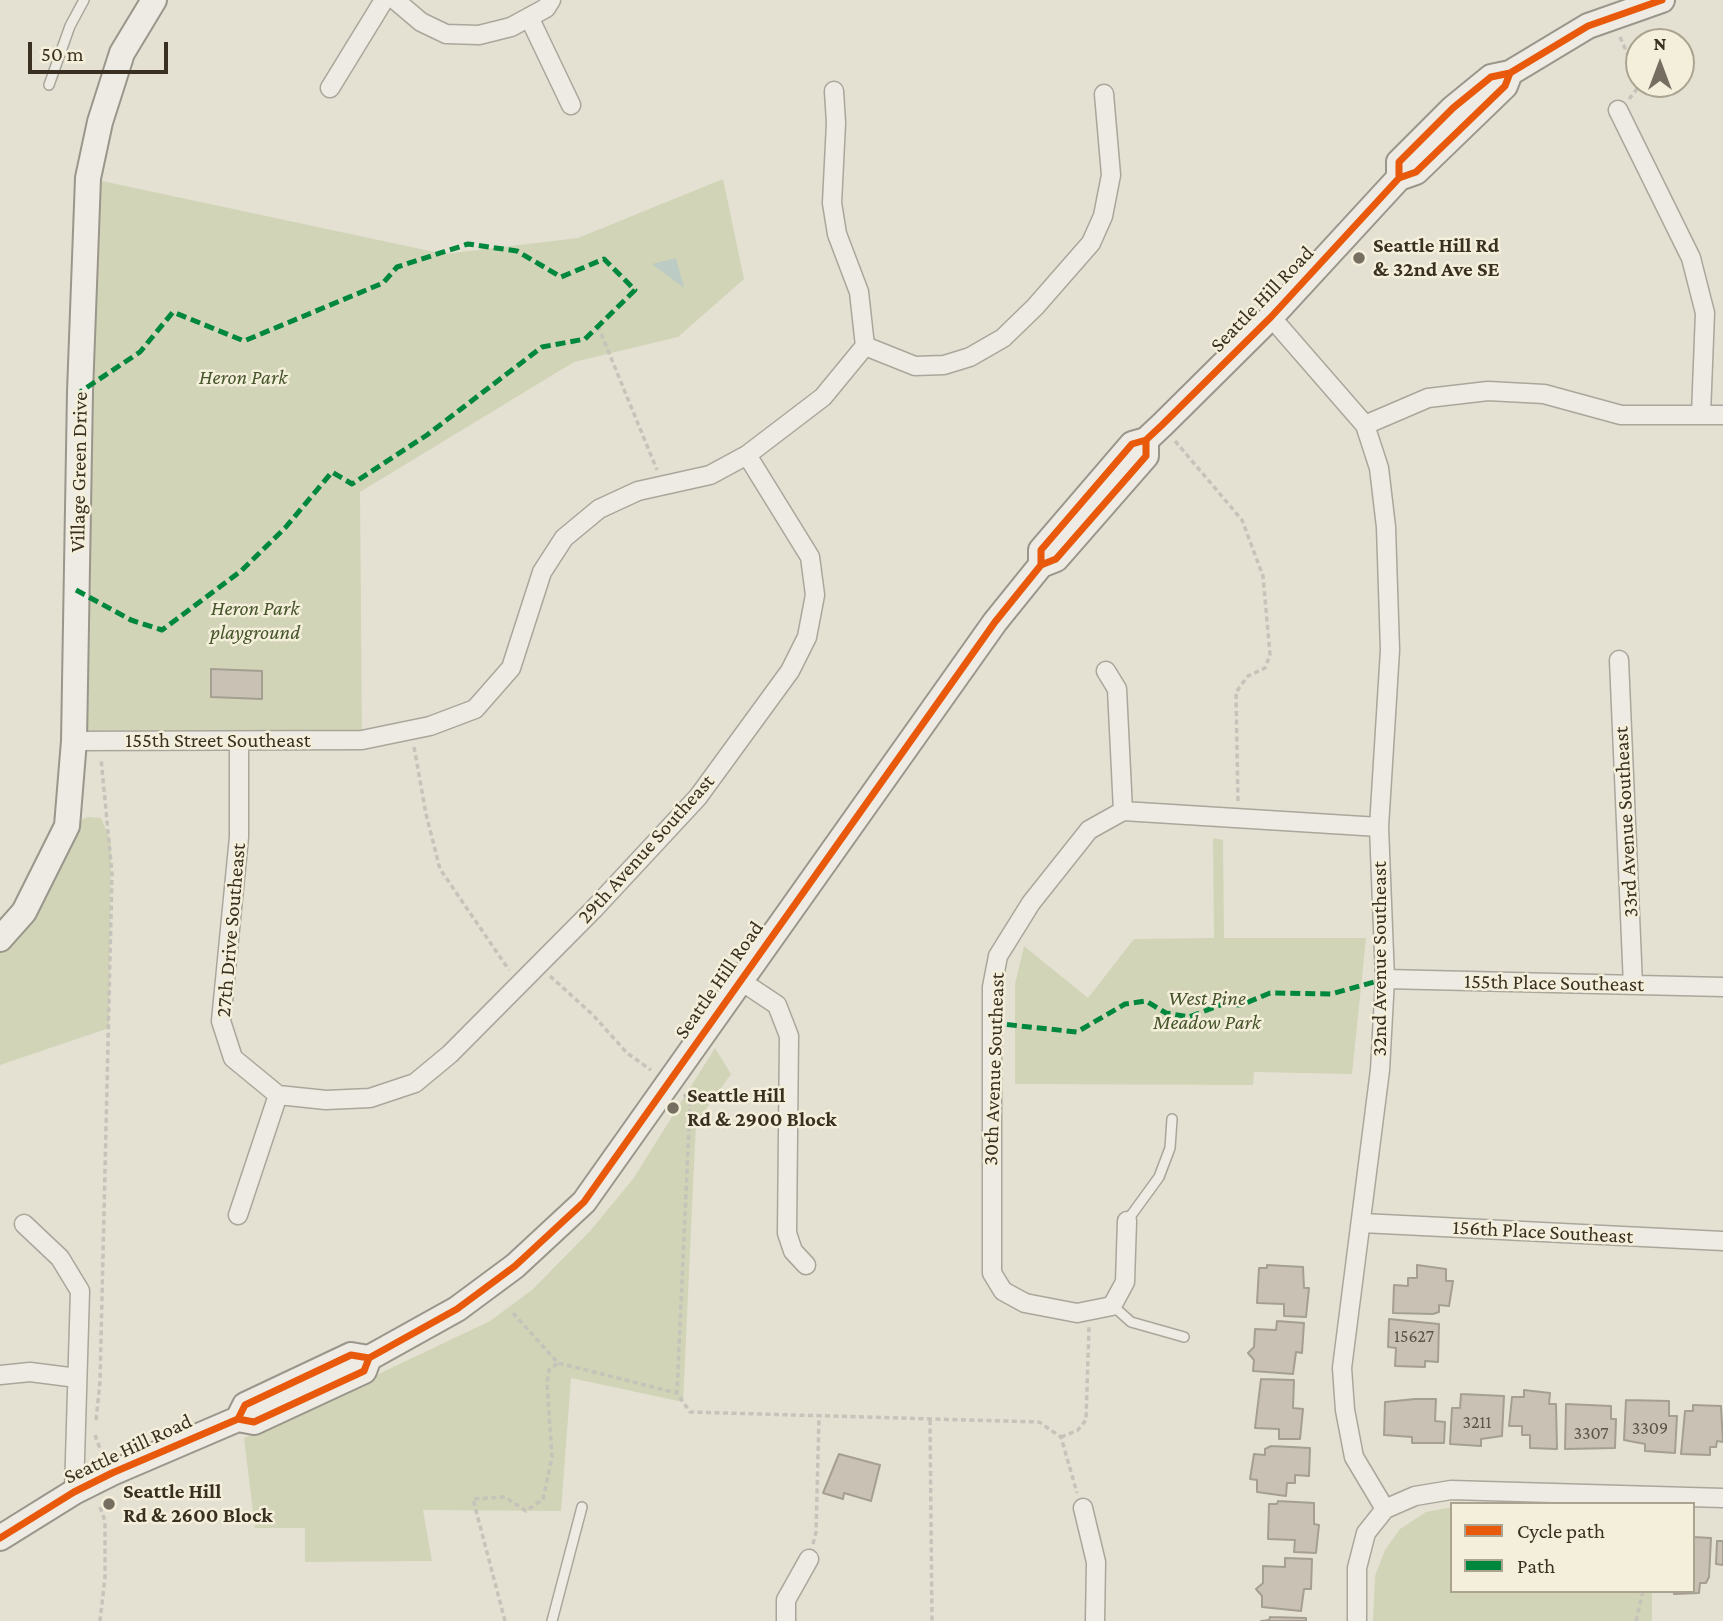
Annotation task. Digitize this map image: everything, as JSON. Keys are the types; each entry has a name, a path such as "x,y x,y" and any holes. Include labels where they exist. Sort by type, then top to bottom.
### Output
{"main road":[{"name":"Village Green Drive","path":"0,939 24,912 66,826 74,741 80,392 88,178 100,122 122,54 154,0"},
{"name":"Seattle Hill Road","path":"0,1538 74,1492 238,1419 245,1405 257,1399 351,1355 369,1357 457,1309 515,1266 584,1202 987,633 1041,565 1041,550 1132,444 1146,440 1271,317 1399,178 1399,162 1453,108 1491,78 1510,73 1588,26 1662,0"}],"street":[{"path":"330,88 384,0"},
{"path":"395,0 422,22 446,34 479,35 511,27 546,8 551,0"},
{"path":"529,17 571,105"},
{"path":"834,91 836,123 832,203 837,234 859,292 865,346 915,366 944,365 970,357 1003,338 1035,307 1091,243 1103,216 1111,175 1104,94"},
{"path":"1618,110 1690,258 1705,313 1701,414"},
{"name":"32nd Avenue Southeast","path":"1271,317 1365,425 1379,468 1386,527 1390,650 1379,827 1384,979 1380,1070 1363,1223 1342,1368 1345,1410 1354,1457 1384,1509"},
{"name":"155th Street Southeast","path":"74,741 362,740 412,731 475,709 512,668 542,572 564,538 599,509 638,491 710,475 747,455 823,397 865,346"},
{"path":"1365,425 1428,398 1488,391 1544,394 1621,415 1723,415"},
{"name":"29th Avenue Southeast","path":"278,1095 326,1100 370,1098 415,1083 450,1054 698,797 790,671 807,637 815,594 810,557 747,455"},
{"name":"33rd Avenue Southeast","path":"1619,660 1633,985"},
{"path":"1105,671 1117,689 1122,811 1379,827"},
{"name":"27th Drive Southeast","path":"239,742 239,837 221,1021 233,1058 278,1095"},
{"name":"30th Avenue Southeast","path":"1088,1311 1077,1313 1025,1303 1003,1291 992,1273 992,987 998,956 1031,903 1088,830 1122,811"},
{"name":"155th Place Southeast","path":"1384,979 1723,987"},
{"path":"741,981 777,1005 789,1037 787,1233 793,1251 806,1265"},
{"path":"238,1215 278,1095"},
{"path":"1088,1311 1112,1305 1125,1282 1127,1221"},
{"name":"156th Place Southeast","path":"1363,1223 1723,1241"},
{"path":"24,1224 60,1258 80,1290 74,1492"},
{"path":"0,1375 30,1372 78,1378"},
{"path":"1357,1621 1357,1568 1366,1533 1384,1509 1415,1496 1451,1490 1723,1498"},
{"path":"1083,1508 1096,1562 1096,1621"},
{"path":"786,1621 786,1600 809,1559"}],"lane":[{"path":"48,85 70,26 84,0"},
{"path":"1127,1221 1159,1177 1170,1148 1172,1119"},
{"path":"1112,1305 1131,1322 1184,1337"},
{"path":"552,1621 582,1507"}],"path":[{"path":"1611,18 1625,49"},
{"path":"598,326 664,487"},
{"path":"1175,441 1242,520 1264,576 1270,655 1265,668 1248,676 1236,692 1238,818"},
{"path":"412,731 426,814 440,869 519,984"},
{"path":"74,741 104,760 112,874 100,1381 95,1431 96,1446 104,1458"},
{"path":"538,964 593,1015 628,1053 650,1070"},
{"path":"683,1092 690,1104 677,1393 690,1412 1040,1422 1062,1437 1071,1477 1083,1508"},
{"path":"1062,1437 1079,1430 1086,1420 1091,1341 1088,1311"},
{"path":"513,1313 558,1363 677,1393"},
{"path":"505,1621 473,1499 505,1497 526,1511 543,1499 552,1457 547,1383 549,1370 558,1363"},
{"path":"809,1559 816,1532 819,1417"},
{"path":"930,1420 932,1621"},
{"path":"100,1507 104,1521 105,1577 100,1621"},
{"path":"1636,1621 1643,1593"}],"green space":[{"name":"Heron Park","path":"88,178 444,254 578,238 723,179 744,279 678,337 574,362 360,492 362,740 74,741"},
{"path":"88,817 101,818 111,842 109,1028 0,1065 0,939 67,826"},
{"name":"West Pine Meadow Park","path":"1213,838 1223,840 1224,938 1366,938 1352,1074 1254,1072 1253,1085 1015,1084 1015,984 1024,946 1088,998 1134,939 1214,938"},
{"path":"715,1048 731,1074 696,1123 683,1402 571,1378 561,1511 423,1510 432,1561 305,1562 305,1528 255,1528 244,1438 490,1321 532,1290 591,1230 633,1179"},
{"path":"1450,1507 1450,1593 1652,1593 1652,1621 1373,1621 1375,1576 1385,1550 1400,1529 1426,1512"}],"shaded area":[{"path":"676,258 684,288 652,264"}],"building":[{"path":"211,669 262,671 262,699 211,697"},
{"path":"1267,1265 1303,1267 1304,1288 1309,1288 1306,1317 1284,1316 1284,1304 1257,1303 1259,1268 1267,1268"},
{"path":"1417,1265 1446,1269 1446,1281 1453,1281 1449,1306 1439,1305 1439,1312 1433,1314 1393,1313 1394,1285 1408,1286 1408,1278 1417,1278"},
{"path":"1389,1319 1439,1324 1438,1362 1425,1361 1425,1367 1395,1366 1396,1348 1388,1347"},
{"path":"1277,1321 1304,1323 1302,1353 1296,1352 1293,1374 1253,1371 1254,1360 1248,1353 1254,1347 1255,1329 1276,1330"},
{"path":"1261,1379 1294,1380 1293,1408 1303,1409 1300,1439 1279,1439 1279,1429 1255,1428"},
{"path":"1524,1390 1550,1393 1549,1404 1556,1404 1557,1449 1530,1448 1530,1435 1522,1435 1522,1426 1509,1426 1512,1397 1524,1397"},
{"path":"1461,1394 1504,1396 1502,1436 1481,1439 1481,1446 1450,1444 1452,1408 1460,1408"},
{"path":"1436,1399 1435,1421 1445,1422 1444,1443 1412,1443 1412,1437 1384,1435 1385,1402"},
{"path":"1626,1400 1669,1401 1669,1416 1677,1416 1675,1453 1645,1451 1645,1444 1624,1440"},
{"path":"1566,1404 1611,1406 1611,1419 1616,1419 1615,1448 1565,1449"},
{"path":"1693,1405 1721,1406 1723,1442 1717,1441 1716,1447 1710,1447 1710,1455 1681,1454 1685,1411 1693,1411"},
{"path":"1271,1446 1310,1448 1309,1476 1295,1475 1295,1483 1287,1483 1286,1496 1257,1492 1257,1480 1250,1479 1254,1454 1265,1455 1265,1449"},
{"path":"839,1454 880,1465 871,1501 844,1493 843,1499 823,1493"},
{"path":"1278,1501 1314,1503 1314,1524 1319,1525 1316,1553 1294,1552 1295,1540 1268,1539 1269,1504 1277,1504"},
{"path":"1695,1537 1711,1538 1709,1577 1706,1583 1700,1583 1699,1593 1674,1594 1695,1593"},
{"path":"1717,1541 1723,1541 1723,1565 1716,1564"},
{"path":"1285,1558 1312,1559 1311,1589 1304,1589 1301,1611 1262,1607 1262,1596 1256,1589 1263,1583 1263,1566 1285,1567"},
{"path":"1270,1617 1306,1618 1306,1621 1261,1621 1269,1620"}],"marked path":[{"path":"76,590 131,620 162,630 241,571 285,528 332,472 352,484 427,435 542,347 585,339 635,290 604,259 561,277 517,251 468,244 397,267 383,283 244,341 173,312 140,352 80,392"},
{"path":"992,1023 1077,1032 1125,1004 1146,1001 1166,1013 1189,1017 1223,1004 1241,1005 1270,993 1331,994 1385,979"}],"cycle path":[{"path":"1399,178 1399,162 1453,108 1491,77 1510,73 1588,26 1662,0"},
{"path":"1041,565 1041,550 1132,444 1146,440 1162,425 1271,317 1399,178 1416,172 1505,86 1510,73"},
{"path":"238,1419 245,1405 351,1355 369,1358 457,1309 515,1266 584,1202 995,622 1041,565 1056,559 1146,456 1146,440"},
{"path":"0,1538 74,1492 112,1473 238,1419 254,1422 364,1371 369,1358"}],"place":[{"name":"Seattle Hill Rd & 32nd Ave SE","path":"1359,258"},
{"name":"Seattle Hill Rd & 2900 Block","path":"673,1108"},
{"name":"Seattle Hill Rd & 2600 Block","path":"109,1504"}],"park label":[{"name":"Heron Park playground","path":"255,621"}]}
